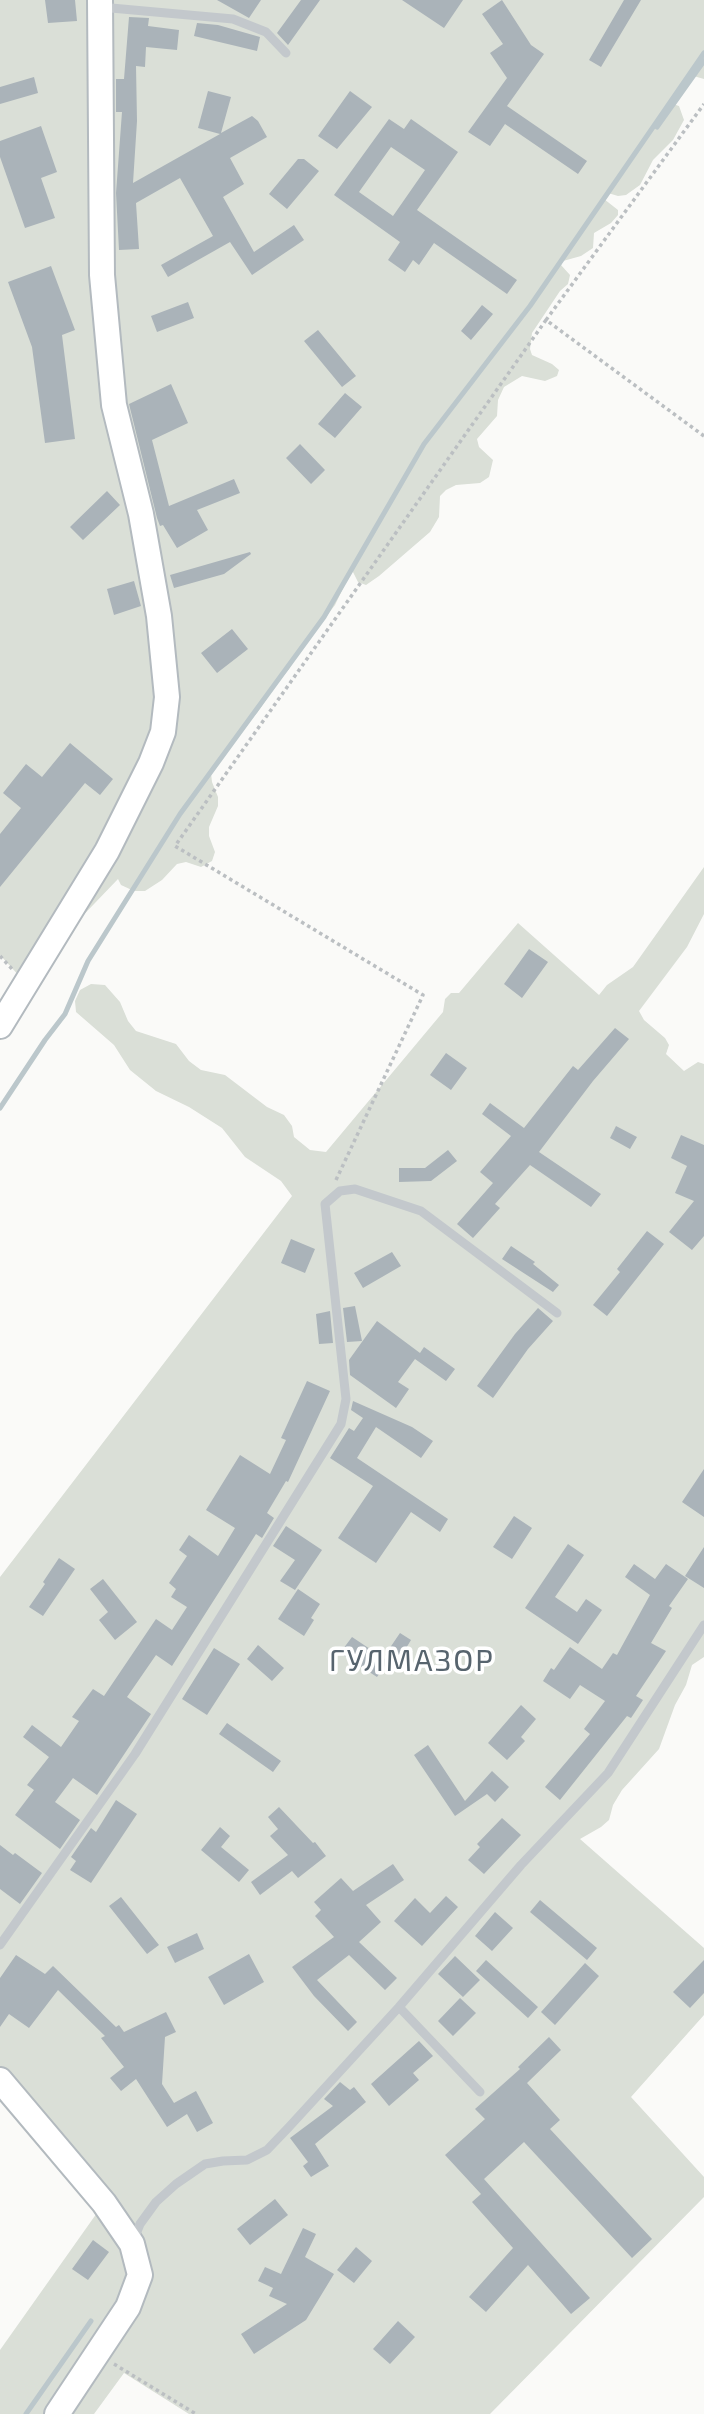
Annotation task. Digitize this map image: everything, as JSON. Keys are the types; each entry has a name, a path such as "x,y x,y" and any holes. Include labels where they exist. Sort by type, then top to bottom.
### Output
{"main road":[{"path":"0,1026 107,851 163,732 167,697 159,616 141,514 114,405 102,275 99,2"},
{"path":"0,2080 104,2203 132,2244 140,2275 128,2307 57,2414"}],"lane":[{"path":"99,2 233,19 266,32 286,53"},
{"path":"0,1945 135,1754 341,1424 346,1399 325,1204 340,1191 355,1189 421,1211 557,1313"},
{"path":"132,2244 148,2213 176,2184 205,2164 247,2160 267,2150 399,2007 521,1865 608,1773 704,1625"},
{"path":"399,2007 480,2092"}],"path":[{"path":"325,1204 423,995 175,846 546,320 704,104"},
{"path":"546,320 704,436"},
{"path":"99,2352 196,2414"}],"shaded area":[{"path":"0,0 704,0 704,79 690,75 670,103 679,106 684,120 673,140 653,160 640,185 626,195 608,193 604,199 618,210 618,215 611,223 594,233 593,248 581,256 563,261 561,265 570,275 568,284 560,291 532,333 530,349 532,355 559,370 557,376 545,381 522,376 504,387 498,400 497,416 477,439 479,447 493,460 489,477 480,483 456,485 446,490 440,496 439,517 430,532 366,585 358,582 352,570 335,605 211,773 218,797 218,806 209,827 209,836 215,852 212,861 201,867 186,862 177,864 162,880 145,891 134,891 121,885 118,879 22,979 0,955"},
{"path":"704,867 704,914 687,947 639,1011 644,1020 665,1038 669,1045 666,1054 684,1071 698,1062 704,1064 704,1657 692,1665 659,1749 622,1790 613,1805 609,1820 580,1839 704,1948 704,2015 631,2097 704,2177 704,2197 490,2414 189,2414 124,2373 94,2414 0,2414 0,2350 104,2203 0,2080 0,1577 292,1196 281,1181 245,1157 222,1128 189,1107 156,1091 130,1070 114,1045 76,1012 75,1001 80,990 91,984 105,985 120,1002 128,1021 136,1031 176,1044 189,1061 201,1070 225,1075 267,1107 284,1115 292,1126 294,1137 310,1150 326,1152 443,1012 445,999 451,993 459,993 518,923 599,995 607,985 633,967"}],"building":[{"path":"45,0 75,0 77,21 48,23"},
{"path":"217,0 261,0 249,18"},
{"path":"301,0 320,0 288,45 277,33"},
{"path":"402,0 463,0 444,28"},
{"path":"502,0 531,45 544,54 507,106 587,161 578,174 505,124 490,146 468,132 507,78 490,53 503,44 482,14"},
{"path":"624,0 641,0 601,67 589,60"},
{"path":"129,17 149,18 148,26 179,30 177,50 146,47 145,67 136,66 137,121 133,183 220,134 198,128 208,91 231,97 221,133 252,116 267,137 230,158 244,184 223,197 254,252 294,225 304,240 252,275 230,242 168,277 161,265 213,236 180,178 136,203 139,249 119,250 116,193 122,112 116,112 116,79 124,79"},
{"path":"197,23 218,25 260,37 257,51 194,36"},
{"path":"34,77 38,93 0,104 0,87"},
{"path":"350,91 372,107 337,149 318,136"},
{"path":"389,119 404,129 411,119 458,152 417,210 517,280 507,294 434,243 419,265 413,260 405,272 388,260 400,242 334,195","holes":["391,147 425,170 393,216 359,192"]},
{"path":"41,126 57,172 41,178 55,218 25,228 0,157 0,141"},
{"path":"298,159 304,159 319,171 287,209 269,194"},
{"path":"51,266 75,330 62,335 75,439 45,443 32,347 8,282"},
{"path":"188,302 194,318 157,332 151,316"},
{"path":"482,305 493,314 471,340 461,331"},
{"path":"318,330 356,376 342,387 304,341"},
{"path":"171,384 188,423 152,440 169,506 234,479 240,493 197,510 208,530 177,548 157,518 129,404"},
{"path":"345,393 362,407 335,438 318,424"},
{"path":"300,444 325,470 311,484 286,458"},
{"path":"107,491 120,505 83,540 70,527"},
{"path":"250,552 251,554 224,574 174,588 170,575"},
{"path":"134,581 141,606 114,615 107,589"},
{"path":"232,629 248,649 217,673 201,653"},
{"path":"70,743 113,779 100,795 85,783 0,887 0,834 21,808 3,793 26,764 42,777"},
{"path":"529,949 548,962 522,998 504,984"},
{"path":"615,1028 629,1039 539,1152 601,1194 591,1207 530,1165 495,1204 500,1208 473,1238 457,1224 493,1183 480,1172 511,1136 482,1114 490,1103 524,1128 573,1066 578,1070"},
{"path":"446,1053 467,1068 451,1090 430,1075"},
{"path":"616,1126 637,1137 630,1149 610,1138"},
{"path":"681,1135 704,1145 704,1236 692,1250 669,1232 694,1201 675,1193 687,1166 671,1158"},
{"path":"448,1150 457,1161 431,1181 399,1182 399,1168 425,1168"},
{"path":"647,1231 664,1244 607,1316 593,1305 620,1272 617,1269"},
{"path":"291,1239 315,1249 305,1273 281,1263"},
{"path":"511,1246 535,1262 533,1264 559,1285 553,1292 502,1259"},
{"path":"392,1252 401,1266 363,1288 354,1273"},
{"path":"355,1306 362,1341 347,1342 343,1308"},
{"path":"538,1308 553,1321 528,1349 493,1398 477,1386 515,1334"},
{"path":"330,1311 333,1343 319,1344 316,1314"},
{"path":"377,1321 420,1353 424,1347 455,1369 446,1381 415,1359 398,1382 409,1389 396,1408 350,1375 349,1360"},
{"path":"307,1381 330,1391 288,1482 286,1481 267,1513 274,1518 262,1538 256,1534 172,1666 156,1655 127,1697 151,1714 97,1795 73,1778 55,1802 80,1820 60,1849 15,1815 34,1790 27,1785 49,1757 23,1737 32,1725 61,1747 79,1721 72,1717 93,1689 104,1696 156,1619 172,1630 187,1607 171,1597 176,1589 169,1583 187,1556 179,1550 189,1535 218,1556 235,1528 206,1510 240,1455 270,1474 286,1440 281,1438"},
{"path":"353,1401 412,1427 433,1441 421,1458 376,1427 357,1458 448,1519 440,1532 411,1512 376,1563 338,1538 373,1486 330,1458 349,1428 354,1431 363,1418 351,1410"},
{"path":"704,1469 704,1517 682,1502"},
{"path":"514,1516 532,1528 512,1559 493,1547"},
{"path":"286,1526 322,1550 295,1590 280,1581 295,1560 273,1546"},
{"path":"568,1544 584,1555 555,1597 577,1612 586,1599 602,1610 578,1644 525,1608"},
{"path":"704,1547 704,1588 685,1576"},
{"path":"59,1558 75,1569 43,1616 29,1607"},
{"path":"634,1564 655,1579 666,1564 688,1579 669,1606 672,1608 651,1643 666,1651 636,1696 643,1700 631,1718 627,1716 560,1800 545,1787 590,1734 584,1729 605,1701 580,1685 570,1699 543,1681 570,1647 602,1669 613,1653 617,1655 650,1595 625,1577"},
{"path":"103,1579 137,1622 115,1640 99,1620 108,1612 90,1589"},
{"path":"298,1589 320,1604 304,1636 278,1619"},
{"path":"400,1633 411,1640 397,1663 385,1655"},
{"path":"352,1637 388,1661 377,1677 340,1653"},
{"path":"258,1645 284,1668 272,1681 247,1659"},
{"path":"214,1648 240,1664 207,1715 182,1699"},
{"path":"521,1705 536,1719 521,1737 525,1741 507,1760 488,1743"},
{"path":"227,1723 281,1761 273,1772 219,1734"},
{"path":"428,1745 465,1801 492,1771 509,1787 495,1802 487,1794 455,1816 414,1755"},
{"path":"116,1800 137,1814 91,1883 70,1870 76,1861 71,1857 91,1828 96,1832"},
{"path":"279,1807 326,1856 298,1878 292,1871 260,1895 251,1882 288,1855 270,1836 278,1829 268,1817"},
{"path":"502,1818 521,1835 484,1874 468,1860 480,1847 477,1844"},
{"path":"220,1827 230,1836 221,1847 249,1870 239,1882 201,1850"},
{"path":"0,1845 42,1873 20,1904 0,1889"},
{"path":"393,1864 404,1880 366,1905 381,1922 359,1942 397,1978 385,1990 349,1955 317,1980 357,2022 348,2031 314,1996 292,1967 334,1937 315,1916 321,1910 314,1902 341,1878 353,1891"},
{"path":"446,1896 458,1907 422,1946 394,1921 415,1898 430,1913"},
{"path":"121,1897 159,1945 147,1954 109,1906"},
{"path":"540,1900 597,1948 587,1960 530,1912"},
{"path":"495,1912 513,1928 492,1951 475,1936"},
{"path":"197,1933 204,1949 175,1963 167,1947"},
{"path":"249,1954 264,1982 224,2005 208,1977"},
{"path":"16,1955 45,1974 53,1966 124,2032 166,2012 176,2032 165,2037 162,2084 174,2103 196,2091 213,2123 197,2132 187,2114 167,2127 136,2079 121,2091 110,2078 124,2067 101,2038 105,2036 58,1990 29,2028 9,2014 0,2027 0,1978"},
{"path":"455,1956 480,1980 463,1997 438,1974"},
{"path":"486,1960 538,2007 528,2018 476,1971"},
{"path":"704,1960 704,1993 690,2008 673,1992"},
{"path":"585,1963 599,1976 555,2025 541,2012"},
{"path":"460,1998 476,2013 453,2036 438,2021"},
{"path":"549,2037 561,2050 527,2083 560,2120 550,2129 652,2239 632,2258 524,2142 484,2179 590,2298 571,2314 528,2265 486,2312 469,2297 513,2248 472,2202 481,2194 445,2155 485,2119 475,2109 520,2069 518,2067"},
{"path":"419,2041 433,2056 413,2073 419,2080 389,2106 371,2084"},
{"path":"340,2082 350,2090 354,2087 366,2102 315,2144 329,2166 311,2177 303,2166 308,2162 290,2138 333,2106 324,2099"},
{"path":"275,2199 288,2215 250,2245 237,2229"},
{"path":"303,2228 316,2234 305,2257 334,2274 306,2320 254,2354 241,2334 287,2304 269,2296 273,2288 258,2281 265,2267 281,2274"},
{"path":"93,2240 109,2252 88,2280 72,2269"},
{"path":"356,2247 372,2261 354,2283 337,2270"},
{"path":"398,2321 415,2337 390,2364 373,2349"}],"waterway":[{"path":"0,1108 65,1014 88,961 180,814 324,617 424,444 530,306 704,53"},
{"path":"657,127 704,61"},
{"path":"26,2414 91,2321"}],"district":[{"name":"ГУЛМАЗОР","path":"412,1661"}]}
